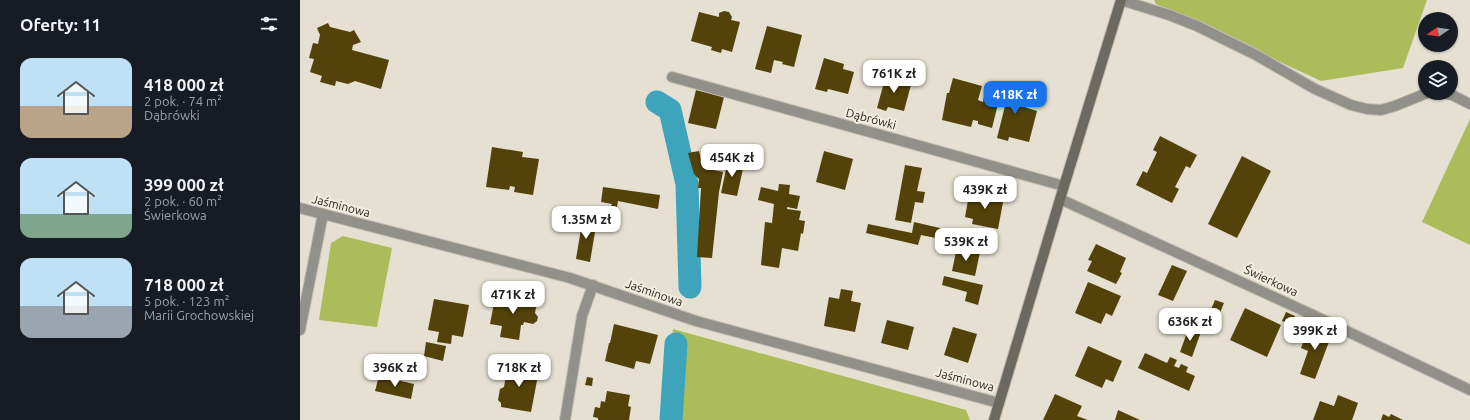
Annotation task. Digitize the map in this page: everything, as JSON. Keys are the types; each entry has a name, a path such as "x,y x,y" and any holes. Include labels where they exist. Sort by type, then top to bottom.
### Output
{"street":[{"path":"994,420 1121,0 1169,14 1197,26 1254,54 1315,90 1351,105 1367,109 1381,110 1418,97"},
{"name":"Dąbrówki","path":"672,77 1064,186"},
{"path":"1458,98 1470,104"},
{"name":"Świerkowa","path":"1060,199 1313,315 1470,390"},
{"name":"Jaśminowa","path":"300,208 563,276 696,321 1000,403"},
{"path":"300,330 322,214"},
{"path":"565,420 582,316 592,285"}],"green space":[{"path":"1154,0 1427,0 1423,12 1418,12 1418,26 1403,68 1321,81 1156,4"},
{"path":"1470,119 1470,245 1422,222"},
{"path":"343,236 392,248 377,327 319,320 331,243"},
{"path":"673,329 966,410 970,420 661,420"}],"building":[{"path":"724,11 729,12 732,17 731,20 740,22 732,52 722,49 721,53 711,50 712,47 691,41 699,12 719,17 719,13"},
{"path":"328,23 330,27 350,32 354,30 361,42 353,45 352,50 389,60 381,89 355,81 348,84 336,81 335,86 320,82 322,76 310,72 314,59 309,58 313,43 318,44 320,35 317,28"},
{"path":"767,26 802,35 794,67 774,60 771,73 755,69"},
{"path":"824,58 844,64 843,69 854,72 848,94 828,89 827,92 815,89"},
{"path":"886,75 912,81 904,111 888,107 886,111 877,108"},
{"path":"953,78 982,86 978,100 983,102 984,97 999,100 992,128 978,124 978,121 973,120 971,127 942,120 947,93 949,93"},
{"path":"1004,81 1023,87 1018,105 1037,111 1029,142 1009,137 1008,141 997,138 1006,102 999,100"},
{"path":"696,90 724,97 716,129 688,123"},
{"path":"1160,136 1197,155 1190,168 1186,166 1175,187 1179,189 1172,203 1136,185 1143,171 1147,173 1157,152 1153,150"},
{"path":"492,147 523,152 522,157 539,159 533,195 514,192 515,187 510,186 509,190 486,187"},
{"path":"699,151 703,168 723,172 719,192 712,258 697,257 701,188 698,188 699,179 694,174 688,153"},
{"path":"824,151 853,159 845,190 816,182"},
{"path":"1242,156 1271,171 1237,238 1208,224"},
{"path":"728,160 744,164 737,196 721,193"},
{"path":"905,165 922,168 917,191 925,192 923,203 915,202 911,223 895,220"},
{"path":"779,184 790,185 789,194 800,196 797,209 787,207 787,209 801,211 799,220 805,221 798,251 782,248 779,268 761,265 765,222 772,223 774,204 758,200 761,187 778,191"},
{"path":"603,187 660,195 658,209 618,201 617,207 611,206 612,204 601,202"},
{"path":"979,192 1004,197 998,229 972,224 973,219 965,217 969,195 978,197"},
{"path":"583,217 597,220 590,262 576,259"},
{"path":"914,222 944,229 941,239 921,235 918,245 866,233 868,224 912,233"},
{"path":"1096,244 1126,258 1120,272 1122,273 1116,284 1087,271 1092,261 1088,260"},
{"path":"957,247 980,252 975,276 952,271"},
{"path":"1172,265 1187,271 1173,301 1158,295"},
{"path":"944,276 983,285 978,305 965,301 967,292 942,285"},
{"path":"1088,282 1121,296 1112,316 1106,313 1101,324 1075,313"},
{"path":"841,289 853,291 851,301 861,303 855,332 824,326 829,297 839,299"},
{"path":"508,292 520,295 519,298 537,302 535,313 538,317 537,321 533,324 524,322 523,325 521,325 519,340 500,337 502,326 490,324 495,298 506,300"},
{"path":"434,299 469,305 463,337 452,335 451,344 437,342 439,332 428,330"},
{"path":"1215,300 1224,303 1213,330 1204,326"},
{"path":"1245,308 1281,325 1267,357 1230,340"},
{"path":"1286,312 1295,316 1291,325 1282,321"},
{"path":"887,320 914,327 908,350 881,343"},
{"path":"614,324 658,335 650,364 636,361 634,369 605,361"},
{"path":"1318,325 1333,331 1315,379 1300,374 1308,351 1301,348 1305,337 1312,340"},
{"path":"953,327 977,334 968,363 944,355"},
{"path":"1189,327 1201,332 1192,357 1180,352"},
{"path":"426,342 446,346 443,361 424,356"},
{"path":"1088,346 1122,361 1113,382 1106,379 1102,388 1075,376"},
{"path":"1145,353 1167,363 1170,357 1177,360 1174,366 1179,368 1181,364 1188,367 1186,372 1195,376 1189,391 1138,368"},
{"path":"508,364 539,370 531,412 501,407 501,403 498,400 500,389 504,387"},
{"path":"379,376 414,384 411,399 375,391"},
{"path":"587,377 593,378 592,386 585,385"},
{"path":"607,391 630,395 628,406 631,407 629,420 598,420 598,418 593,417 595,407 600,408 601,401 605,402"},
{"path":"1055,394 1082,406 1077,416 1088,420 1043,420"},
{"path":"1338,395 1358,403 1352,420 1313,420 1320,401 1334,406"},
{"path":"1118,410 1140,420 1115,420"},
{"path":"1383,414 1389,417 1391,414 1403,420 1381,420"}],"waterway":[{"path":"657,102 670,110 687,184 690,287"},
{"path":"671,420 676,344"}]}
